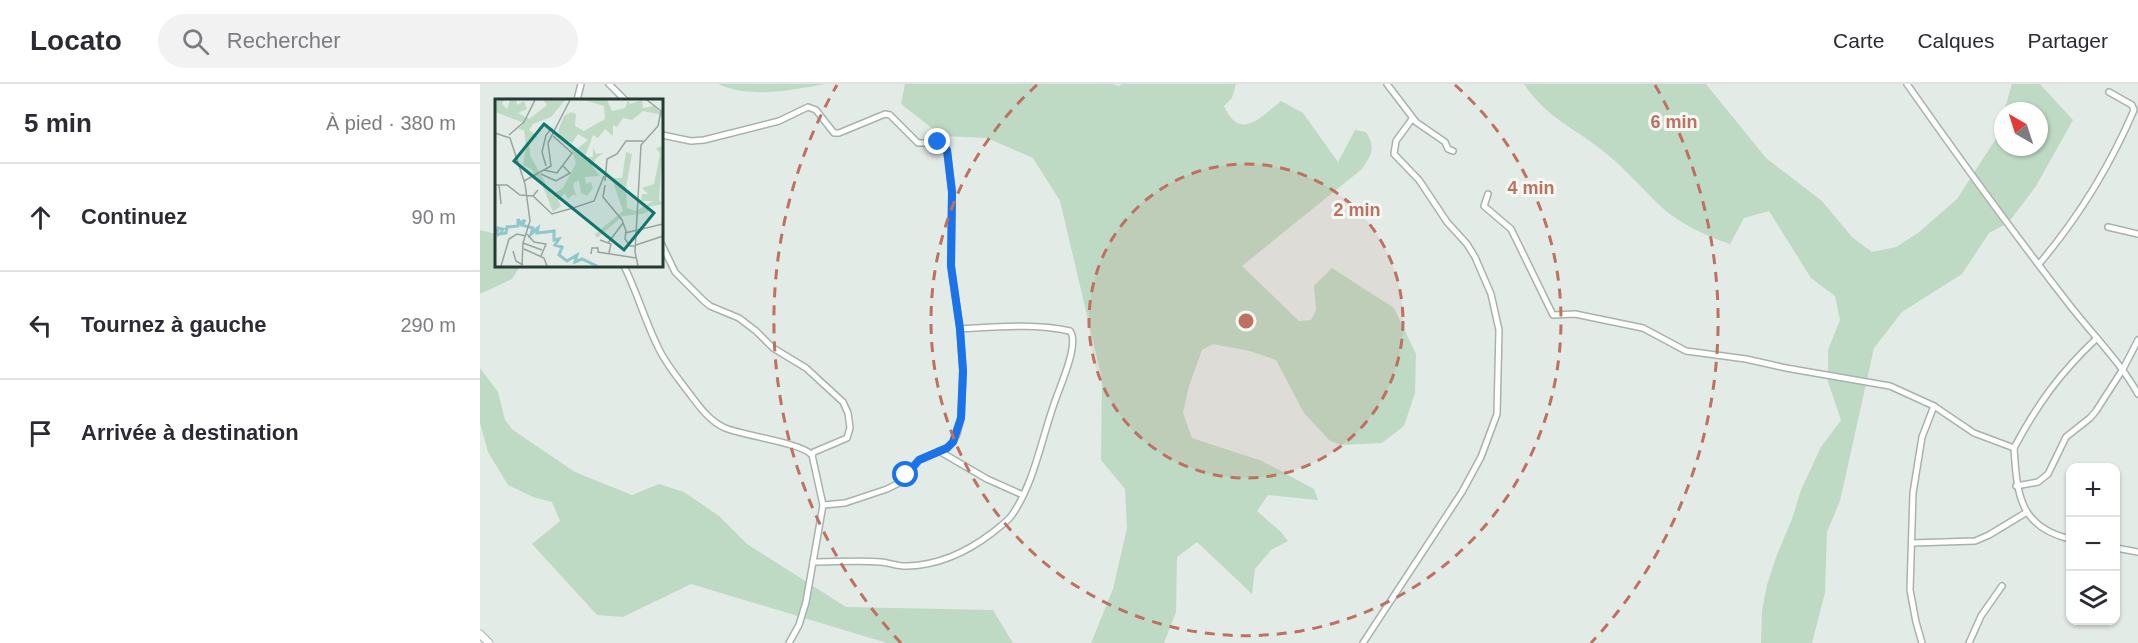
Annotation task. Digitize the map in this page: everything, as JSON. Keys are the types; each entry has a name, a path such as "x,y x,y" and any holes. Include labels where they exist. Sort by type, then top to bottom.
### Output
{"street":[{"path":"577,99 581,84"},
{"path":"609,84 624,99"},
{"path":"1387,84 1412,119 1445,142 1448,149 1453,152"},
{"path":"1907,84 1957,156 2038,264 2123,369 2138,394"},
{"path":"2038,264 2066,231 2102,175 2134,110 2132,105 2109,92"},
{"path":"663,135 691,141 704,140 779,121 808,107 816,110 834,133 885,114 890,115 918,143 938,142 947,150 952,192 951,266 963,371 961,418 953,442 919,460 899,483 887,489 845,503 823,505"},
{"path":"1363,643 1462,492 1481,457 1497,414 1499,330 1491,294 1467,244 1446,222 1419,180 1394,154 1396,141 1412,119"},
{"path":"1488,194 1484,206 1510,229 1553,315 1575,314 1643,328 1686,351 1746,359 1890,386 1934,406 1974,433 2014,448"},
{"path":"2108,227 2138,234"},
{"path":"663,247 675,272 704,301 710,306 739,318 756,331 772,348 806,368 843,402 848,413 850,428 846,438 812,455"},
{"path":"624,267 661,353 701,409 714,422 723,427 745,435 797,446 808,450 812,455 823,505 806,602 799,625 789,643"},
{"path":"813,562 882,562 906,567 928,565 974,547 1011,518 1035,463 1067,367 1074,341 1073,335 1070,330 1026,326 960,329"},
{"path":"2066,538 2047,531 2032,520 2027,512 2016,486 2014,448 2047,392 2069,365 2097,338"},
{"path":"2016,486 2038,482 2048,474 2066,437 2090,418 2123,369 2138,340"},
{"path":"1922,643 1910,590 1913,493 1922,437 1934,406"},
{"path":"939,451 987,479 1023,495"},
{"path":"1912,543 1975,541 2027,512"},
{"path":"2120,549 2138,552"},
{"path":"1969,643 1981,616 2002,586"},
{"path":"480,634 489,643"}],"green space":[{"path":"718,84 826,84 785,91 757,92 731,89"},
{"path":"905,84 1112,84 1119,86 1122,84 1236,84 1232,98 1224,106 1230,117 1237,123 1251,123 1281,101 1303,113 1338,162 1355,130 1366,132 1372,147 1362,169 1242,266 1299,321 1311,320 1316,310 1314,286 1332,268 1394,308 1416,354 1415,393 1404,426 1382,443 1342,445 1330,441 1304,413 1276,360 1250,351 1213,344 1202,350 1189,386 1183,413 1192,438 1262,461 1314,489 1318,500 1268,495 1257,511 1288,541 1271,550 1255,569 1252,594 1197,542 1177,557 1176,612 1164,643 1091,643 1113,589 1127,528 1125,489 1101,460 1102,379 1060,201 1033,158 987,138 942,136 901,104"},
{"path":"1524,84 1706,84 1766,158 1822,201 1852,237 1872,252 1896,247 1918,233 1957,199 1994,142 1994,156 2048,156 2048,102 2007,102 2012,84 2040,84 2073,120 2036,186 2008,223 1989,233 1962,274 1902,312 1874,348 1840,501 1827,532 1825,593 1812,643 1761,643 1762,611 1776,557 1801,490 1821,447 1841,420 1828,382 1828,350 1840,320 1835,296 1811,278 1769,211 1744,218 1730,244 1689,227 1662,208 1608,155 1553,115"},
{"path":"480,230 495,234 495,267 519,268 512,279 480,294"},
{"path":"480,368 498,392 505,420 513,430 575,472 632,495 659,484 684,492 719,516 747,544 846,607 993,610 1013,643 887,643 691,584 623,617 597,615 532,544 560,521 552,502 533,497 508,485 488,452 480,423"}],"route":[{"path":"906,475 919,460 947,448 953,442 961,418 963,371 951,266 952,192 947,150 938,142"}]}
